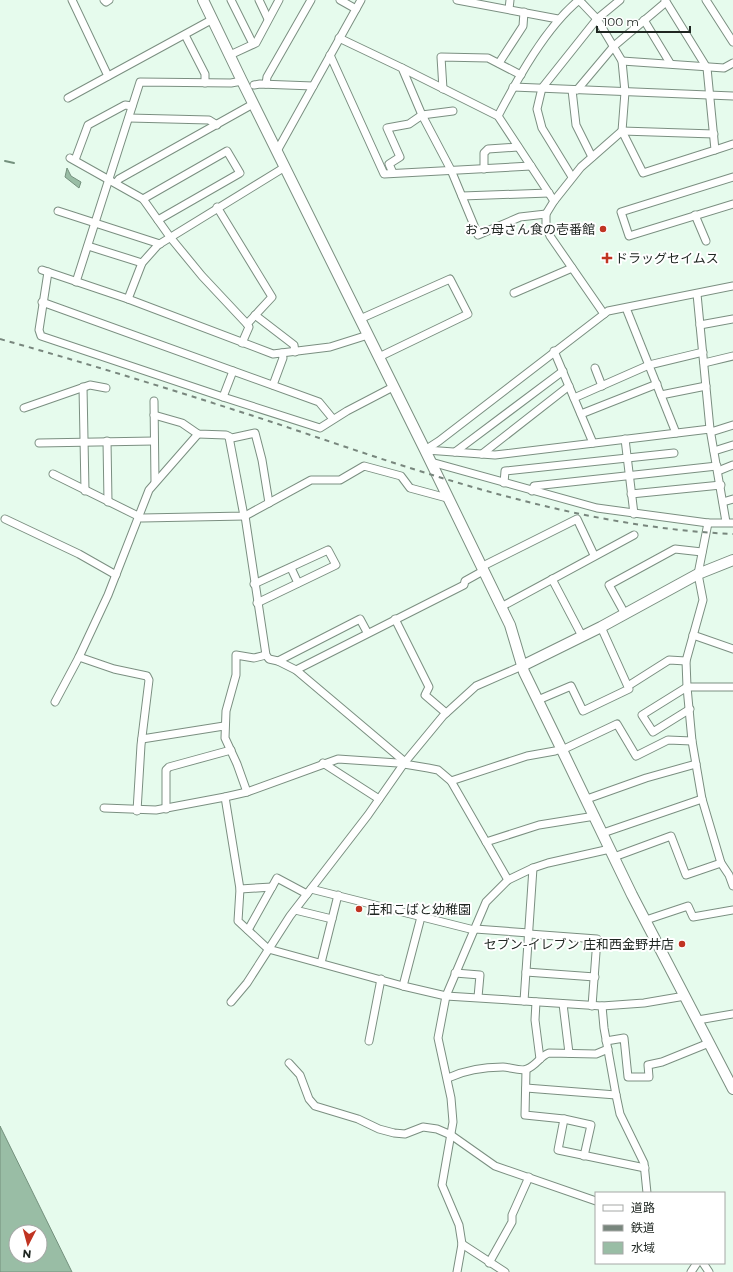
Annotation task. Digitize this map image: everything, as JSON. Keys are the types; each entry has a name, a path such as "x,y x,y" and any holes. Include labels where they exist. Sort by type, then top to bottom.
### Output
{"street":[{"path":"72,0 108,76"},
{"path":"104,0 106,2 109,0"},
{"path":"203,0 501,607 514,635 522,666 561,749 612,853 733,1089"},
{"path":"231,0 253,44"},
{"path":"259,0 268,19"},
{"path":"230,55 256,43 279,0"},
{"path":"266,84 267,77 311,0"},
{"path":"340,0 356,9"},
{"path":"277,151 361,0"},
{"path":"461,0 558,19"},
{"path":"509,9 510,0"},
{"path":"498,116 513,87 558,19 571,3 579,0 597,19 622,61 625,92 622,131 643,173 733,144"},
{"path":"572,177 542,128 537,109 542,88 597,19 620,0"},
{"path":"706,0 733,42"},
{"path":"592,157 576,125 575,90 614,46 666,1 707,68 715,150"},
{"path":"499,63 523,26 524,12"},
{"path":"68,98 213,19"},
{"path":"644,20 670,64"},
{"path":"185,35 204,74 206,83"},
{"path":"339,38 498,116 554,201"},
{"path":"330,55 384,174 530,166"},
{"path":"443,89 441,58 488,58 521,75"},
{"path":"622,61 707,68 724,68 733,62"},
{"path":"402,68 422,114 451,170 478,235 520,217 546,214"},
{"path":"76,282 96,224 139,84 143,81 231,84 242,81"},
{"path":"254,85 266,84 313,86"},
{"path":"513,87 733,96"},
{"path":"116,183 119,179 253,104"},
{"path":"132,106 125,105 88,125 72,159 143,199 170,237 217,294 247,324 249,328 242,343"},
{"path":"393,173 389,164 400,157 387,128 409,124 422,114 453,111"},
{"path":"129,118 209,120 217,125"},
{"path":"604,314 550,236 546,225 546,214 572,177 622,131 714,134"},
{"path":"484,168 484,153 488,149 518,147"},
{"path":"143,199 227,151 240,173 158,220"},
{"path":"128,299 142,263 160,244 217,207 285,167"},
{"path":"733,177 622,212 629,236 733,204"},
{"path":"462,196 549,193"},
{"path":"217,207 272,297 247,324"},
{"path":"58,211 160,244"},
{"path":"696,215 706,241"},
{"path":"88,246 142,263"},
{"path":"514,293 572,268"},
{"path":"368,335 330,347 272,354 128,299 45,271 38,330 41,336 320,428 333,419 393,387"},
{"path":"360,319 450,279 468,314 379,357"},
{"path":"425,450 439,441 554,351 608,311 733,286"},
{"path":"431,462 597,508 708,524 729,522 723,502 711,430 697,294"},
{"path":"42,302 318,402 333,419"},
{"path":"626,308 676,433"},
{"path":"255,315 294,345 296,352"},
{"path":"700,326 733,319"},
{"path":"554,351 593,443"},
{"path":"574,398 649,365 703,352"},
{"path":"273,385 283,358 282,353"},
{"path":"704,363 733,356"},
{"path":"595,368 602,386"},
{"path":"223,397 233,371"},
{"path":"455,452 563,371"},
{"path":"581,414 657,384"},
{"path":"24,408 90,385 106,388"},
{"path":"482,454 569,386"},
{"path":"661,395 706,386"},
{"path":"83,388 85,491"},
{"path":"154,401 155,482"},
{"path":"154,415 182,423 198,434 232,438 255,432 262,460 269,503"},
{"path":"425,450 495,455 711,430 733,425"},
{"path":"54,702 79,657 116,575 149,490 198,434"},
{"path":"229,437 245,516 257,603 268,659 278,661 296,670 404,763"},
{"path":"625,439 634,514"},
{"path":"107,441 108,502"},
{"path":"39,442 154,442"},
{"path":"714,451 733,445"},
{"path":"504,483 504,471 674,453"},
{"path":"532,491 534,486 717,468 733,465"},
{"path":"53,474 138,516 245,516 311,480 340,480 364,466 401,476 410,488 447,498"},
{"path":"631,494 721,485"},
{"path":"723,502 733,500"},
{"path":"296,670 367,632 464,585 465,581 482,569 577,519 594,556"},
{"path":"5,520 79,554 116,575"},
{"path":"708,524 708,533 702,552 698,574 703,600 686,661 687,687 692,741 702,799 721,863 730,875 733,886"},
{"path":"501,607 634,535"},
{"path":"625,614 609,585 674,549 702,552"},
{"path":"254,584 328,550 336,565 257,603"},
{"path":"231,1002 247,982 268,948 295,910 379,799 404,763 446,713 476,686 522,666 601,627 698,574 733,560"},
{"path":"291,568 298,583"},
{"path":"552,579 582,636"},
{"path":"278,661 360,619 367,632"},
{"path":"395,619 429,687 425,695 446,713"},
{"path":"601,627 628,686"},
{"path":"694,635 733,649"},
{"path":"247,792 225,738 224,726 228,702 236,675 236,655 254,658 266,655"},
{"path":"79,657 114,669 147,676 149,680 142,740 137,811"},
{"path":"538,700 571,686 583,711 629,689 628,686 669,660 686,661"},
{"path":"690,709 653,732 642,715 687,687 733,687"},
{"path":"451,781 527,756 561,749 617,724 636,756 668,740 692,741"},
{"path":"142,740 224,726"},
{"path":"166,809 166,770 169,767 231,750"},
{"path":"104,808 137,811 166,809 225,798 247,792 338,759 404,763 438,770 451,781 508,880"},
{"path":"323,764 379,799"},
{"path":"586,799 646,778 696,764"},
{"path":"225,798 240,889 237,916 238,921 268,948 403,986 446,996 592,1006 644,1003 685,996"},
{"path":"603,833 666,810 702,799"},
{"path":"486,842 539,826 595,816"},
{"path":"457,1272 462,1244 459,1225 442,1184 451,1136 453,1106 438,1038 446,996 486,902 508,880 533,868 561,859 612,853 671,836 686,875 721,863"},
{"path":"524,1001 533,868"},
{"path":"248,930 277,878 309,891 338,895 474,930 597,939 592,1006"},
{"path":"240,889 272,887"},
{"path":"321,963 338,895"},
{"path":"646,920 688,906 693,917 733,910"},
{"path":"295,910 332,919"},
{"path":"403,986 421,917"},
{"path":"526,972 595,977"},
{"path":"455,973 480,975 478,998"},
{"path":"369,1041 381,979"},
{"path":"536,1002 535,1020 540,1059"},
{"path":"563,1004 569,1053"},
{"path":"602,1006 606,1041 620,1114 640,1153 645,1168 647,1192"},
{"path":"698,1020 733,1014"},
{"path":"606,1041 624,1038 628,1077 649,1077 648,1065 662,1062 709,1043"},
{"path":"448,1078 462,1072 478,1069 503,1067 526,1070 537,1063 543,1055 549,1053 598,1054 608,1049"},
{"path":"289,1063 300,1075 309,1099 315,1106 358,1119 379,1129 394,1133 405,1134 423,1127 429,1127 451,1136 487,1161 595,1201"},
{"path":"526,1070 525,1115 564,1119 591,1125 584,1156"},
{"path":"526,1088 616,1095"},
{"path":"564,1119 558,1150 645,1168"},
{"path":"489,1263 512,1222 512,1215 529,1177"},
{"path":"462,1244 505,1272"}],"water":[{"path":"67,168 71,176 81,182 79,188 65,177"},
{"path":"0,1126 72,1272 0,1272"}],"waterway":[{"path":"5,161 14,163"}],"railway":[{"path":"0,339 174,391 445,479 502,495 616,521 674,529 733,534"}],"place":[{"name":"おっ母さん食の壱番館","path":"603,229"},
{"name":"ドラッグセイムス","path":"607,258"},
{"name":"庄和こばと幼稚園","path":"359,909"},
{"name":"セブン-イレブン 庄和西金野井店","path":"682,944"}]}
